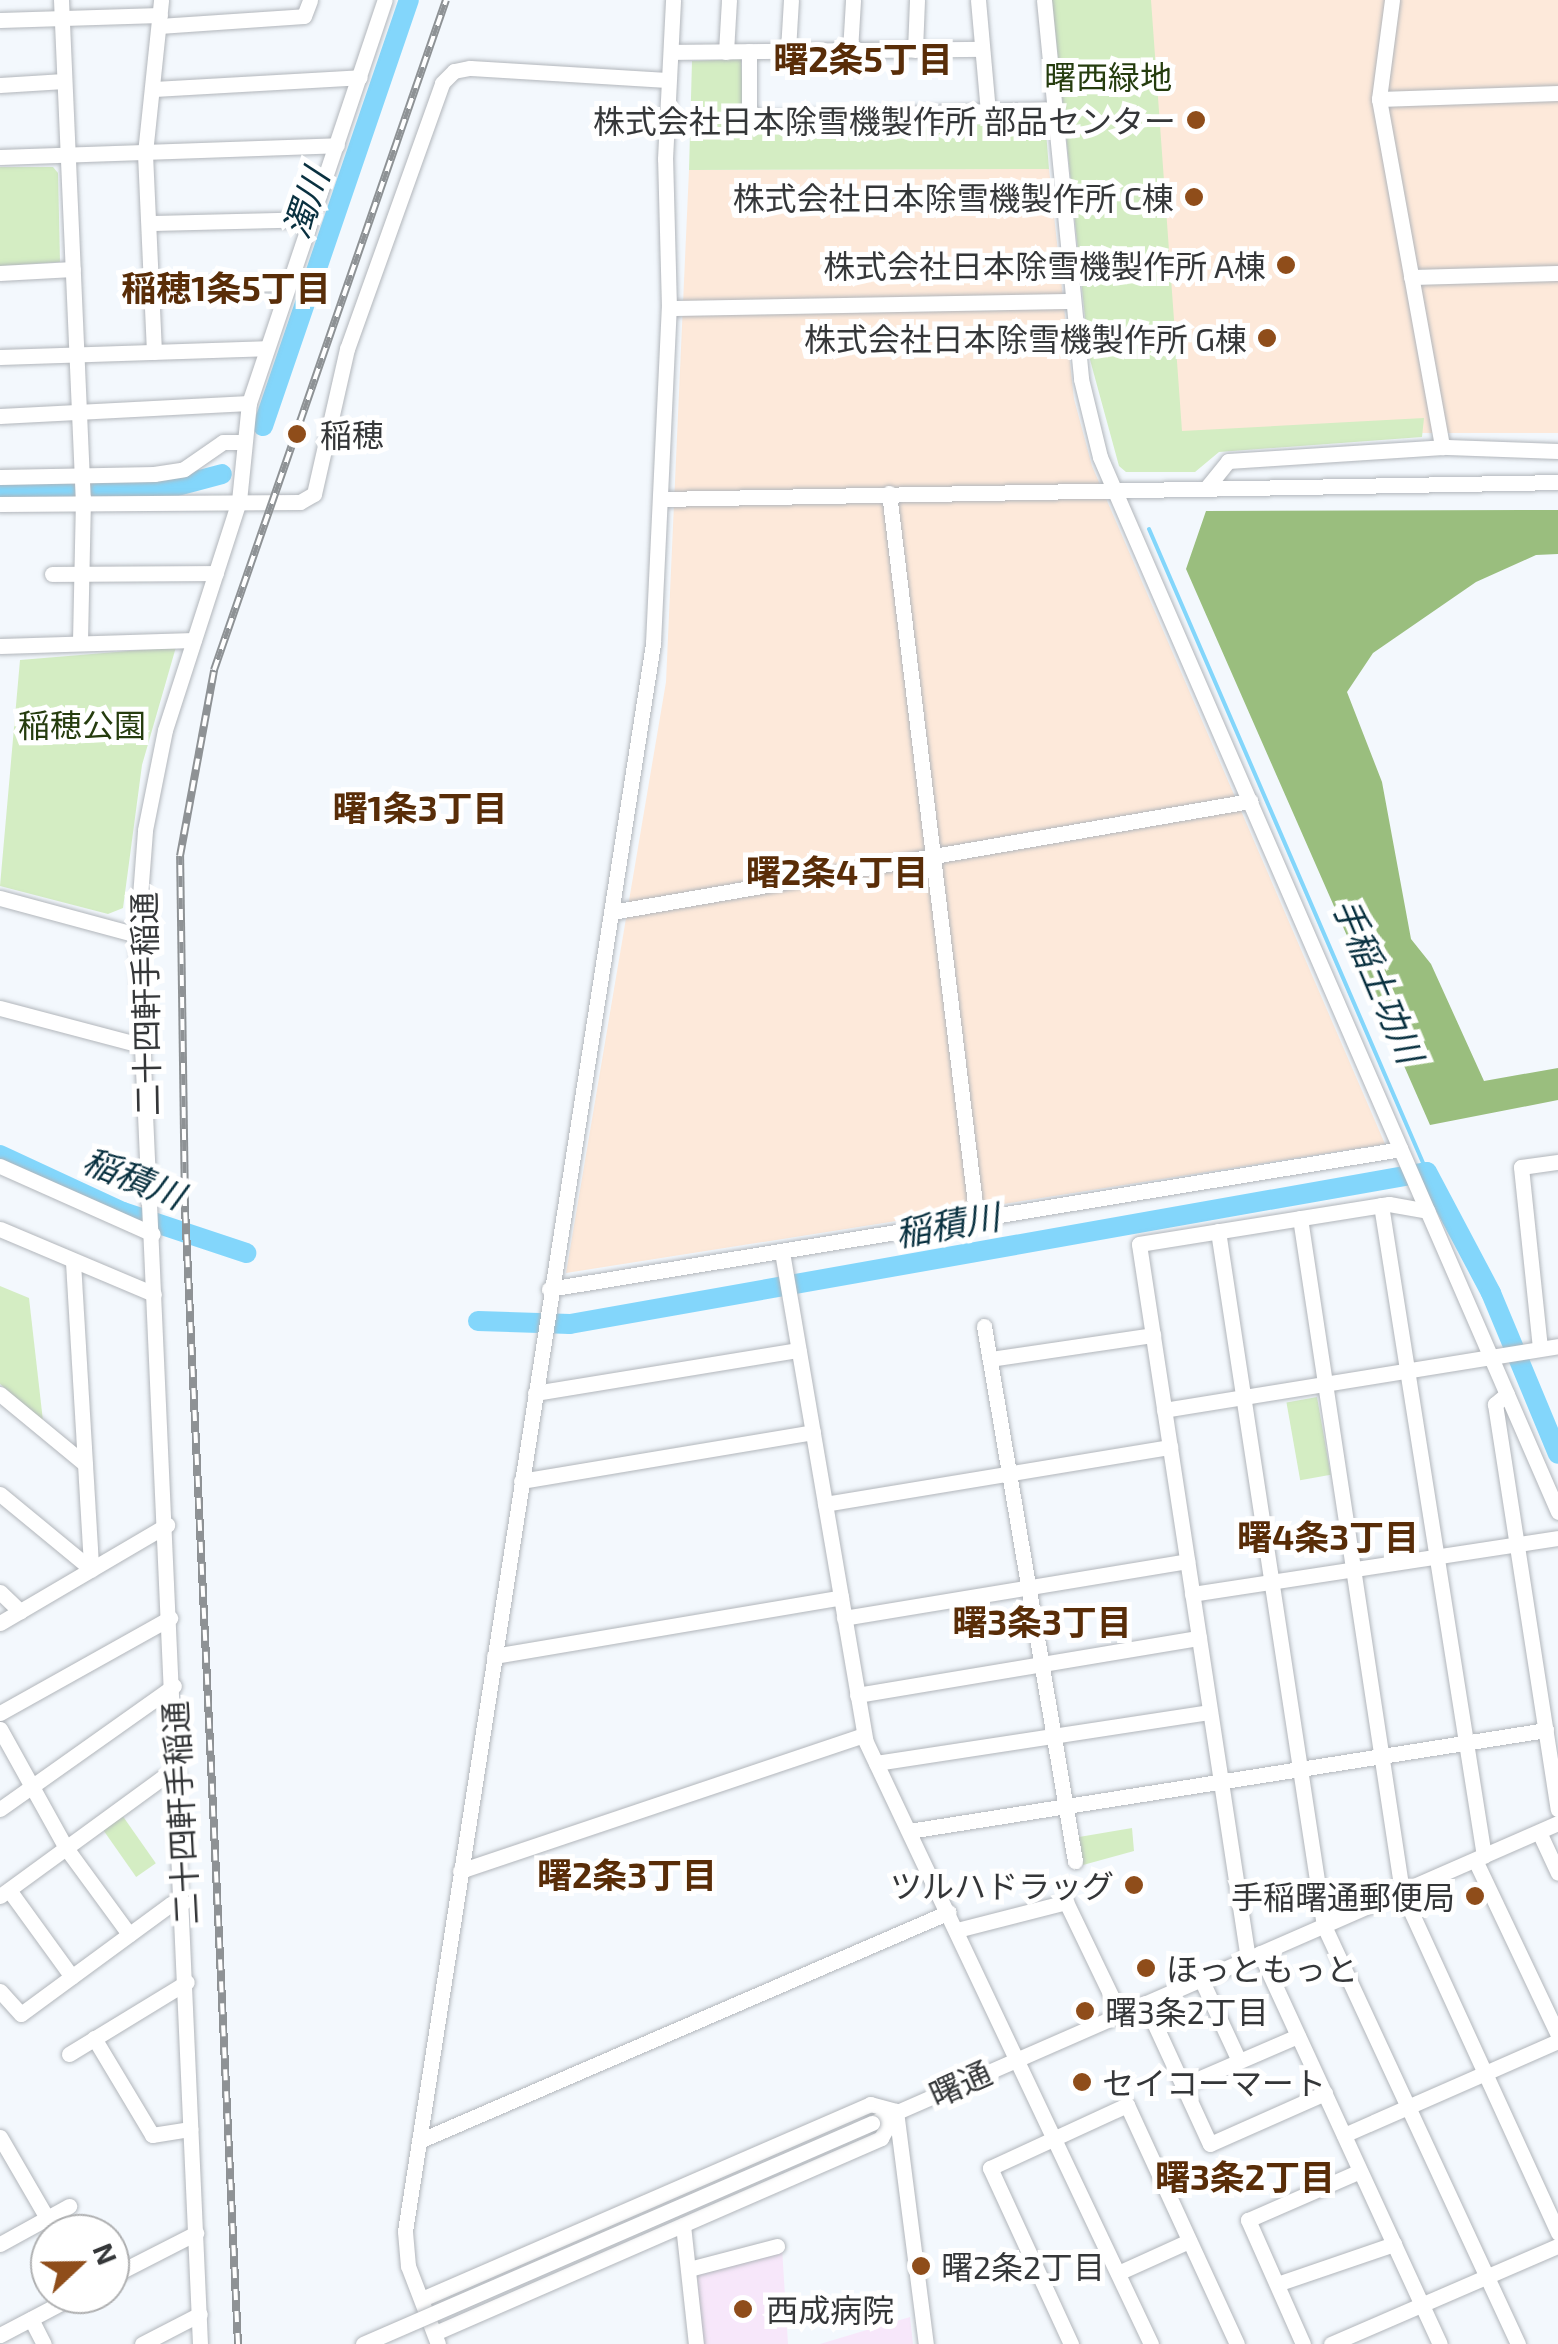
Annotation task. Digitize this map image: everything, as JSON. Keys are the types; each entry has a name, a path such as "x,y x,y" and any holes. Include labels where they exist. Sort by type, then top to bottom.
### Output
{"street":[{"path":"61,0 82,490 80,643"},
{"path":"244,20 248,0"},
{"path":"0,20 160,14 244,20 304,16 310,0"},
{"name":"二十四軒手稲通","path":"200,2344 184,1902 137,935 145,830 165,730 239,502 248,403 385,0"},
{"path":"673,0 668,80 669,308 653,643 549,1289 404,2244 436,2338 881,2138 896,2112"},
{"path":"726,52 729,0"},
{"path":"788,50 790,0"},
{"path":"850,50 853,0"},
{"path":"915,50 917,0"},
{"path":"978,0 988,112"},
{"path":"1044,0 1084,394 1114,488 1427,1210 1495,1356 1507,1394 1558,1512"},
{"path":"1392,0 1379,99 1442,447"},
{"path":"154,352 145,153 160,14"},
{"path":"671,52 982,49"},
{"path":"749,52 750,110 758,118 1054,110"},
{"path":"0,477 82,490 239,502 300,502 314,494 347,349 442,84 454,71 668,80"},
{"path":"154,88 360,77"},
{"path":"0,85 64,82"},
{"path":"1379,99 1558,93"},
{"path":"0,157 337,145"},
{"path":"150,224 311,219"},
{"path":"0,273 73,269"},
{"path":"1411,277 1558,272"},
{"path":"152,286 288,283"},
{"path":"669,308 1074,301"},
{"path":"0,358 265,348"},
{"path":"0,416 248,403"},
{"path":"0,504 184,469 222,442 243,442"},
{"path":"1208,486 1228,461 1442,447 1558,451"},
{"path":"660,499 1558,482"},
{"path":"889,494 978,1220"},
{"path":"52,574 216,573"},
{"path":"0,646 194,640"},
{"path":"612,912 1250,801"},
{"path":"0,898 137,935"},
{"path":"0,1008 144,1046"},
{"path":"549,1289 1401,1150"},
{"path":"1532,1349 1521,1166 1558,1162"},
{"path":"1,1168 153,1231"},
{"path":"1427,1210 1381,1206 1139,1244 1220,1778 1254,1956 1298,2036 1440,2344"},
{"path":"1344,2135 1558,2038 1479,1858 1437,1558 1381,1206"},
{"path":"1300,1218 1402,1892 1558,2232"},
{"path":"0,1229 154,1294"},
{"path":"1218,1232 1324,1926 1518,2344"},
{"path":"782,1252 864,1735 1151,2344"},
{"path":"73,1262 91,1568"},
{"path":"984,1326 1074,1861"},
{"path":"990,1359 1152,1335"},
{"path":"1164,1410 1558,1346"},
{"path":"535,1393 799,1350"},
{"path":"0,1394 85,1464"},
{"path":"1507,1394 1495,1404 1558,1809"},
{"path":"521,1481 813,1432"},
{"path":"825,1504 1170,1447"},
{"path":"0,1494 91,1568"},
{"path":"0,1623 167,1525"},
{"path":"1192,1594 1558,1538"},
{"path":"844,1618 1187,1561"},
{"path":"0,1592 20,1611"},
{"path":"494,1656 841,1598"},
{"path":"0,1713 170,1618"},
{"path":"858,1695 1199,1638"},
{"path":"0,1809 174,1686"},
{"path":"876,1763 1210,1712"},
{"path":"0,1728 66,1848 129,1934"},
{"path":"909,1830 1462,1740 1546,1730"},
{"path":"460,1871 864,1735"},
{"path":"72,1976 4,1893 162,1778 178,1775"},
{"name":"曙通","path":"363,2344 1558,1823"},
{"path":"1538,1832 1558,1873"},
{"path":"0,1992 21,2014 129,1934 184,1902"},
{"path":"958,1930 1066,1902 1120,2014"},
{"path":"419,2141 949,1912"},
{"path":"1201,1979 1239,2061"},
{"path":"69,2054 186,1982"},
{"path":"1146,2003 1210,2144 1325,2093"},
{"path":"1184,2085 1298,2036"},
{"path":"94,2038 152,2135 191,2129"},
{"path":"422,2300 870,2104 896,2112"},
{"path":"1071,2344 990,2168 1126,2105 1237,2344"},
{"path":"896,2112 926,2344"},
{"path":"0,2137 45,2214"},
{"path":"1304,2344 1248,2220 1360,2171"},
{"path":"54,2214 69,2206"},
{"path":"684,2225 696,2344"},
{"path":"0,2244 30,2227"},
{"path":"130,2267 196,2232"},
{"path":"1118,2273 1189,2240"},
{"path":"1276,2284 1394,2244"},
{"path":"690,2268 777,2246"},
{"path":"1331,2344 1558,2246"},
{"path":"0,2335 40,2314"},
{"path":"142,2344 200,2314"},
{"path":"31,2319 44,2344"}],"shaded area":[{"path":"1151,0 1558,0 1558,433 1151,433"},
{"path":"1049,169 1074,399 1092,466 1385,1144 566,1273 666,682 689,170"},
{"name":"西成病院","path":"782,2248 788,2344 702,2344 697,2273"},
{"name":"西成病院","path":"910,2317 913,2344 820,2344"}],"green space":[{"name":"曙西緑地","path":"1052,0 1151,0 1182,431 1424,418 1422,437 1219,452 1195,472 1126,472 1119,466 1089,356"},
{"path":"741,59 744,118 752,125 1045,119 1049,169 689,170 692,61"},
{"path":"0,167 53,167 58,173 60,262 0,266"},
{"path":"1558,510 1558,554 1536,555 1476,582 1373,653 1347,692 1382,782 1411,939 1431,964 1484,1081 1558,1068 1558,1100 1430,1125 1186,569 1206,511"},
{"name":"稲穂公園","path":"176,647 142,765 123,908 108,914 0,886 20,660"},
{"path":"0,1286 29,1298 43,1421 0,1384"},
{"path":"1317,1397 1331,1475 1300,1480 1286,1402"},
{"path":"122,1815 156,1863 136,1877 102,1829"},
{"path":"1132,1828 1134,1851 1083,1865 1079,1837"}],"waterway":[{"name":"濁川","path":"263,426 409,0"},
{"name":"濁川","path":"0,491 162,490 222,474"},
{"name":"手稲土功川","path":"1149,529 1427,1172"},
{"name":"稲積川","path":"0,1155 123,1212 246,1253"},
{"name":"稲積川","path":"478,1321 570,1324 1427,1172 1491,1293 1558,1454"}],"railway":[{"path":"238,2344 185,1206 180,856 214,670 446,0"}],"place":[{"name":"株式会社日本除雪機製作所 部品センター","path":"1196,120"},
{"name":"株式会社日本除雪機製作所 C棟","path":"1194,197"},
{"name":"株式会社日本除雪機製作所 A棟","path":"1286,265"},
{"name":"株式会社日本除雪機製作所 G棟","path":"1267,338"},
{"name":"稲穂","path":"297,434"},
{"name":"ツルハドラッグ","path":"1134,1885"},
{"name":"手稲曙通郵便局","path":"1475,1896"},
{"name":"ほっともっと","path":"1146,1968"},
{"name":"曙3条2丁目","path":"1085,2011"},
{"name":"セイコーマート","path":"1082,2082"},
{"name":"曙2条2丁目","path":"921,2266"},
{"name":"西成病院","path":"743,2309"}],"district":[{"name":"曙2条5丁目","path":"863,58"},
{"name":"稲穂1条5丁目","path":"226,287"},
{"name":"曙1条3丁目","path":"420,807"},
{"name":"曙2条4丁目","path":"837,871"},
{"name":"曙4条3丁目","path":"1328,1536"},
{"name":"曙3条3丁目","path":"1042,1621"},
{"name":"曙2条3丁目","path":"627,1874"},
{"name":"曙3条2丁目","path":"1245,2176"}]}
